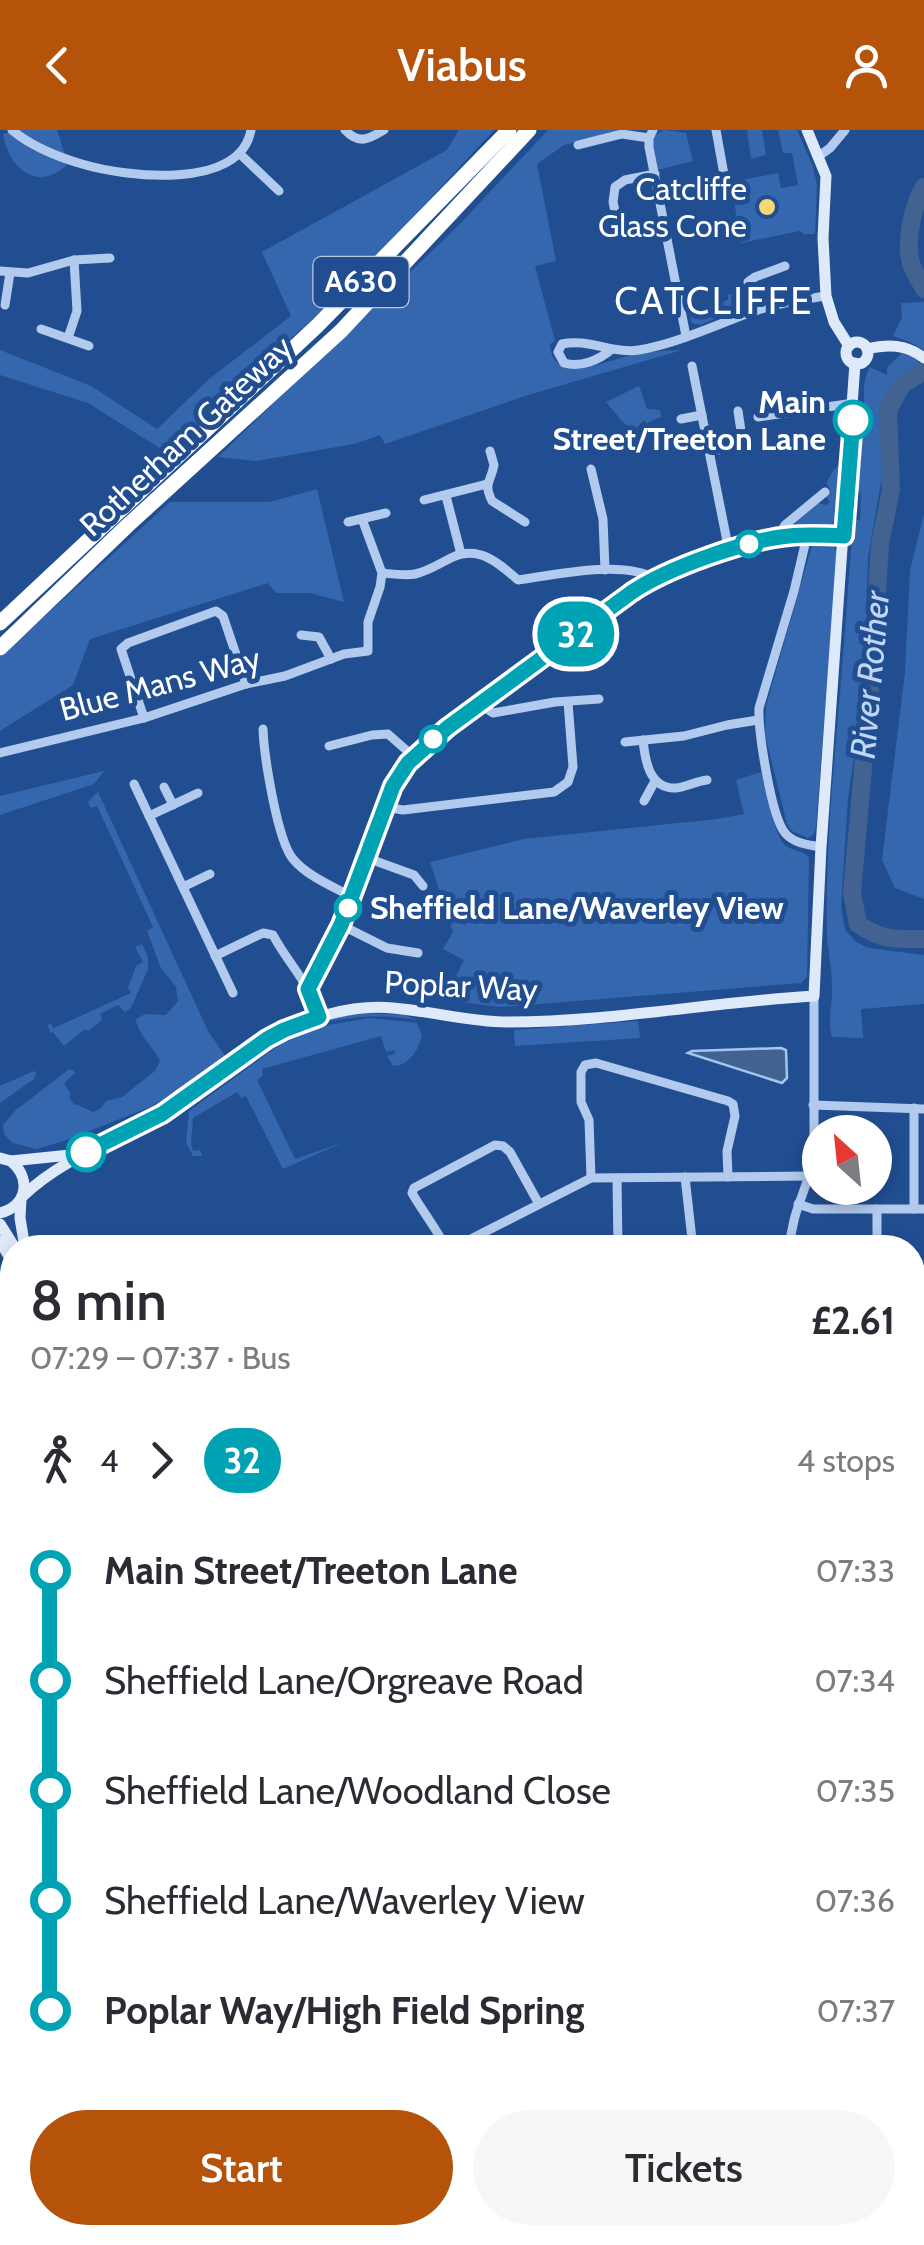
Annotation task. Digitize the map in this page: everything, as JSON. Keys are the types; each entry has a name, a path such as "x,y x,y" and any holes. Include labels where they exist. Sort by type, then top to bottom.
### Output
{"highway":[{"name":"Rotherham Gateway","path":"0,624 317,326 509,130"},
{"name":"Rotherham Gateway","path":"0,648 126,526 341,331 529,130"}],"main road":[{"path":"807,130 825,174 826,296 834,322 849,346 848,356 855,363 814,996"},
{"path":"849,346 857,342 867,349 898,345 920,355"},
{"path":"855,363 865,360 867,349"},
{"name":"Poplar Way","path":"0,1213 10,1210 41,1179 162,1114 267,1039 319,1017 368,1008 393,1008 506,1022 814,996"},
{"name":"Poplar Way","path":"6,1160 82,1154"},
{"name":"Poplar Way","path":"6,1160 24,1178 22,1198"},
{"path":"22,1198 23,1235"}],"street":[{"path":"12,130 84,165 156,176 220,166 240,154 251,130"},
{"path":"346,130 361,140 384,130"},
{"path":"698,193 718,188 725,180 716,130"},
{"path":"819,156 845,130"},
{"path":"578,145 622,134 651,134 686,336"},
{"path":"240,154 279,191"},
{"path":"620,234 614,187 625,180 655,174"},
{"path":"5,305 5,272 110,258"},
{"path":"68,338 77,311 74,260"},
{"path":"755,311 748,282 785,266"},
{"path":"612,350 575,365 564,362 558,352 562,344 574,342 612,350 638,350 780,303 826,296"},
{"path":"41,328 88,346"},
{"path":"692,366 729,551"},
{"path":"758,418 854,403"},
{"path":"709,451 743,444 738,411"},
{"path":"682,419 702,416"},
{"path":"424,500 486,484 494,469 490,451"},
{"path":"592,468 603,519 605,570"},
{"path":"486,484 492,501 525,522"},
{"path":"778,538 785,525 825,492"},
{"path":"446,496 460,554"},
{"path":"348,522 386,513"},
{"path":"362,519 382,573 416,574 460,554 476,553 496,562 518,580 605,570 655,578"},
{"path":"806,536 758,720 781,827 793,840 821,847"},
{"path":"308,989 334,942 393,786 414,756 447,728 655,578 778,538 844,536"},
{"name":"Blue Mans Way","path":"0,753 144,718 246,684 286,676 344,654 368,652 368,622 382,573"},
{"path":"144,718 121,649 216,611 222,616 246,684"},
{"name":"Blue Mans Way","path":"301,635 318,637 330,659"},
{"path":"480,704 493,713 598,699"},
{"path":"384,808 403,810 541,795 562,788 573,766 568,702"},
{"path":"625,742 699,733 758,720"},
{"path":"262,729 265,764 289,853 309,874 352,897"},
{"path":"329,746 388,734 414,756"},
{"path":"643,740 646,767 656,781 678,788 707,780"},
{"path":"644,800 656,781"},
{"path":"134,784 233,993"},
{"path":"164,787 173,805"},
{"path":"149,816 198,793"},
{"path":"368,858 414,875 424,886"},
{"path":"182,887 210,874"},
{"path":"341,925 387,948 418,953"},
{"path":"216,956 270,934 308,989 319,1017"},
{"path":"813,1115 814,996"},
{"path":"592,1178 589,1120 581,1102 581,1072 586,1065 596,1063 733,1104 728,1177"},
{"path":"798,1204 813,1209 919,1209 919,1108 813,1105"},
{"path":"439,1235 412,1193 414,1188 495,1145 510,1152 539,1204"},
{"path":"479,1235 592,1178 802,1176"},
{"path":"617,1178 618,1235"},
{"path":"684,1178 691,1235"},
{"path":"790,1235 802,1195"},
{"path":"877,1209 877,1235"}],"shaded area":[{"path":"57,130 68,164 46,176 26,173 11,158 3,134"},
{"path":"459,130 494,130 352,283 166,452 88,403 0,375 0,350 91,386 157,429 209,379 291,316 262,252 447,150"},
{"path":"548,130 628,130 564,145 537,164 556,261 535,266 555,341 550,344 553,358 572,368 640,353 682,350 525,396 385,444 380,435 354,444 256,461 218,457 459,225"},
{"path":"664,130 686,133 693,161 658,170 653,142 654,136"},
{"path":"747,130 762,130 766,155 751,159"},
{"path":"778,130 797,130 813,167 817,185 815,234 800,231 741,243 731,182 778,173 781,188 798,185 792,153 783,153"},
{"path":"738,290 746,306 700,325 692,323 689,313 728,300 728,295"},
{"path":"924,302 924,350 893,336 902,317 901,303"},
{"path":"902,353 921,365 895,386 884,409 883,471 868,557 864,690 848,798 841,906 845,930 856,942 868,948 924,955 924,1004 861,1009 863,1038 832,1037 827,931 829,828 852,537 854,520 860,520 861,493 854,491 864,385 870,367 887,375 887,368"},
{"path":"639,386 647,409 660,410 661,417 647,423 644,420 634,431 606,402"},
{"path":"844,460 841,502 832,525 796,527 796,522 818,503 830,502 826,483"},
{"path":"317,489 344,602 310,593 276,593 268,583 90,639 73,685 0,731 0,657 170,502 270,502"},
{"path":"924,514 924,899 895,888 882,860 905,672 910,570"},
{"path":"813,542 831,543 837,552 816,828 808,838 792,831 787,824 765,735 766,706"},
{"path":"104,771 94,784 0,815 0,796"},
{"path":"761,772 782,841 809,857 807,977 801,983 501,1007 444,1000 464,960 443,949 453,932 430,862 524,839 744,814 736,780"},
{"path":"98,792 208,1031 226,1057 150,1107 37,1149 13,1143 4,1134 3,1125 16,1110 68,1070 75,1073 64,1083 74,1105 93,1112 106,1101 122,1097 155,1071 160,1061 136,1019 145,1014 166,1015 178,1001 176,987 161,968 147,931 153,927 97,806 91,808 88,802"},
{"path":"142,944 148,969 131,1008 125,1012 118,1005 100,1014 102,1020 64,1046 50,1033 48,1025 54,1028 131,993 128,988 136,966 143,962 135,947"},
{"path":"367,1013 404,1015 418,1020 348,1018 296,1032 180,1112 248,1058 282,1037 317,1023"},
{"path":"370,1018 417,1023 422,1035 408,1060 393,1066 387,1056 395,1054 395,1050 386,1052 381,1036 262,1069 263,1076 257,1080 295,1159 344,1142 283,1169 246,1096 241,1098 237,1092 193,1118 191,1144 193,1151 200,1150 202,1156 193,1156 186,1142 189,1111 286,1040 327,1025"},
{"path":"638,1021 640,1038 515,1046 514,1030"},
{"path":"786,1050 787,1078 782,1083 688,1053 692,1051"},
{"path":"34,1071 34,1079 0,1103 0,1086"}],"waterway":[{"name":"River Rother","path":"924,187 909,241 911,263 924,289"},
{"name":"River Rother","path":"924,371 902,385 888,410 891,490 880,544 852,893 858,924 867,930 890,938 924,939"}],"bus line":[{"name":"32","path":"86,1152 162,1114 267,1039 319,1017 308,989 334,942 393,786 429,742 655,578 755,542 790,536 844,536 853,420"}],"place":[{"name":"Catcliffe Glass Cone","path":"767,207"},
{"name":"Main Street/Treeton Lane","path":"853,420"},
{"name":"Sheffield Lane/Waverley View","path":"348,908"}],"district":[{"name":"CATCLIFFE","path":"714,301"}]}
